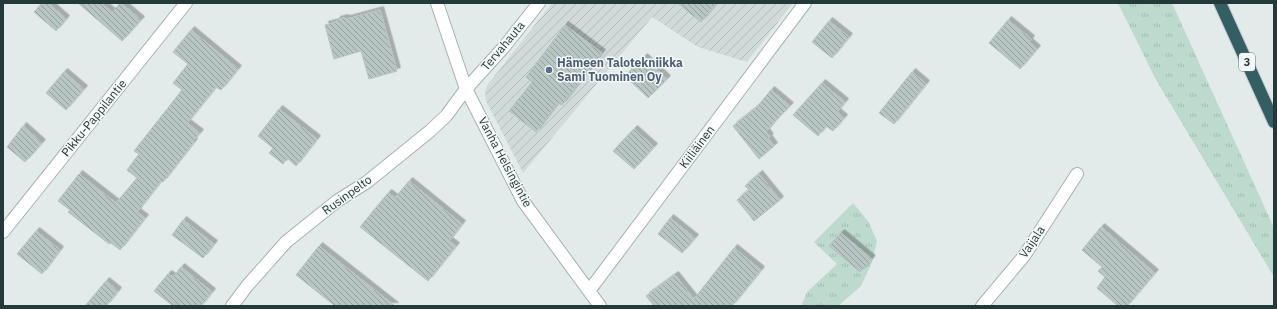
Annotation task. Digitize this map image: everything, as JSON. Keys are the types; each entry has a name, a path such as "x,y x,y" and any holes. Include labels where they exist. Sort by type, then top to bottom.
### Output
{"highway":[{"name":"3","path":"1220,3 1274,122"}],"street":[{"name":"Pikku-Pappilantie","path":"3,232 186,3"},
{"name":"Vanha Helsingintie","path":"437,3 466,89 523,201 600,306"},
{"name":"Tervahauta","path":"466,89 504,47 539,3"},
{"name":"Kiiliäinen","path":"589,292 805,3"},
{"name":"Rusinpelto","path":"232,306 247,286 286,242 337,201 367,182 430,131 446,116 466,89"},
{"name":"Vaijala","path":"982,306 1024,256 1077,174"}],"shaded area":[{"path":"552,3 793,3 747,62 698,47 652,17 523,173 486,101 485,92 488,84"}],"green space":[{"path":"1118,3 1172,3 1274,228 1274,277 1155,78"},
{"path":"853,203 868,221 877,241 872,262 861,286 838,306 801,306 807,292 837,264 814,242"}],"building":[{"path":"42,3 48,3 66,19 56,31 34,12"},
{"path":"78,3 101,3 112,12 121,3 141,20 122,41"},
{"path":"677,3 717,3 701,22"},
{"path":"380,10 397,71 369,79 361,51 334,59 325,25 344,18 347,19"},
{"path":"1008,20 1031,39 1029,42 1037,49 1020,69 989,43"},
{"path":"829,21 849,37 832,58 812,42"},
{"path":"565,25 602,53 562,105 558,103 536,132 509,111 532,82 526,77"},
{"path":"191,30 238,69 221,90 216,87 187,123 200,133 163,182 161,181 137,212 145,218 120,250 111,243 109,244 68,212 70,210 58,201 79,174 116,203 137,178 127,170 139,154 134,151 182,90 173,83 188,64 173,52"},
{"path":"644,57 667,79 648,98 625,76"},
{"path":"64,72 84,89 66,110 46,93"},
{"path":"912,72 926,84 894,124 879,113"},
{"path":"822,83 845,102 837,112 844,118 833,131 826,126 818,136 793,115"},
{"path":"771,90 790,106 766,132 770,137 768,138 774,146 759,159 733,126 756,108"},
{"path":"279,109 317,139 296,166 287,158 283,164 269,153 273,148 258,136"},
{"path":"23,126 42,143 25,162 7,147"},
{"path":"634,129 654,147 634,169 613,151"},
{"path":"759,174 780,200 754,221 737,200 749,190 745,186"},
{"path":"409,181 462,224 449,241 456,246 428,281 360,227 388,193 395,198"},
{"path":"670,218 695,238 682,253 658,234"},
{"path":"183,220 214,244 203,258 172,235"},
{"path":"1101,227 1155,273 1127,306 1118,306 1097,288 1105,277 1098,271 1102,267 1082,250"},
{"path":"36,231 60,250 42,274 17,254"},
{"path":"841,233 872,259 860,272 829,246"},
{"path":"319,246 395,306 335,306 296,275"},
{"path":"734,248 761,270 732,306 654,306 646,296 675,275 694,299"},
{"path":"181,267 212,292 201,306 173,306 154,291 168,274 173,277"},
{"path":"106,281 118,291 106,306 85,306"}],"place":[{"name":"Hämeen Talotekniikka Sami Tuominen Oy","path":"549,70"}]}
